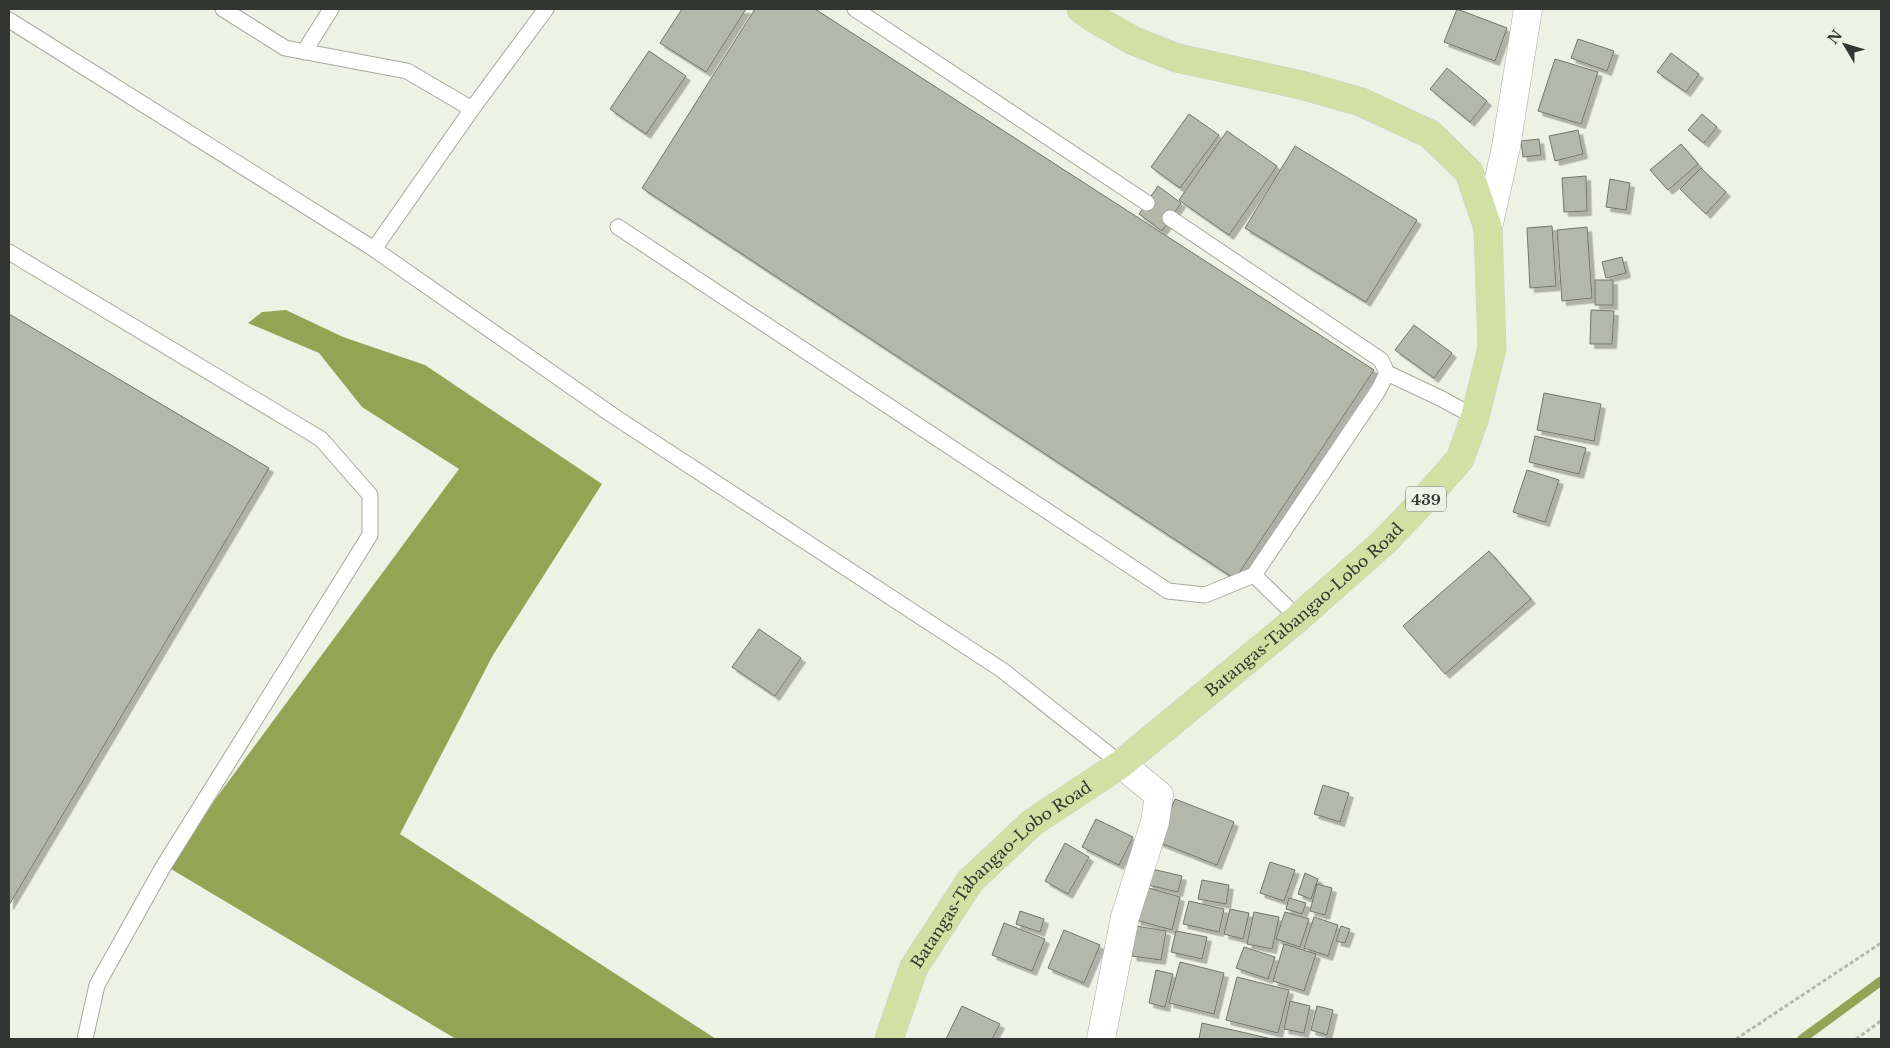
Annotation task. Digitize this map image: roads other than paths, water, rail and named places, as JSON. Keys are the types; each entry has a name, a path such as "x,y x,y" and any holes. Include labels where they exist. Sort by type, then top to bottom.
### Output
{"main road":[{"name":"Batangas-Tabangao-Lobo Road","path":"889,1039 914,967 970,881 1033,822 1120,764 1298,618 1384,542 1426,499 1460,459 1475,417 1492,348 1488,228 1470,172 1430,134 1361,102 1301,85 1176,58 1134,41 1094,19 1081,9"}],"street":[{"path":"1488,228 1506,148 1528,9"},
{"path":"1101,1039 1125,917 1155,822 1159,795 1120,764"}],"lane":[{"path":"223,9 285,48 407,71 472,109"},
{"path":"304,52 332,9"},
{"path":"374,249 472,109 546,9"},
{"path":"855,9 1147,203"},
{"path":"9,20 374,249 615,417 1002,670 1120,764"},
{"path":"1170,218 1381,360 1387,373 1475,417"},
{"path":"618,227 1168,592 1205,595 1254,575 1378,391 1387,373"},
{"path":"9,252 321,439 370,495 370,535 163,867 97,985 86,1039"},
{"path":"1254,575 1298,618"}],"waterway":[{"path":"1802,1039 1881,981"}]}
